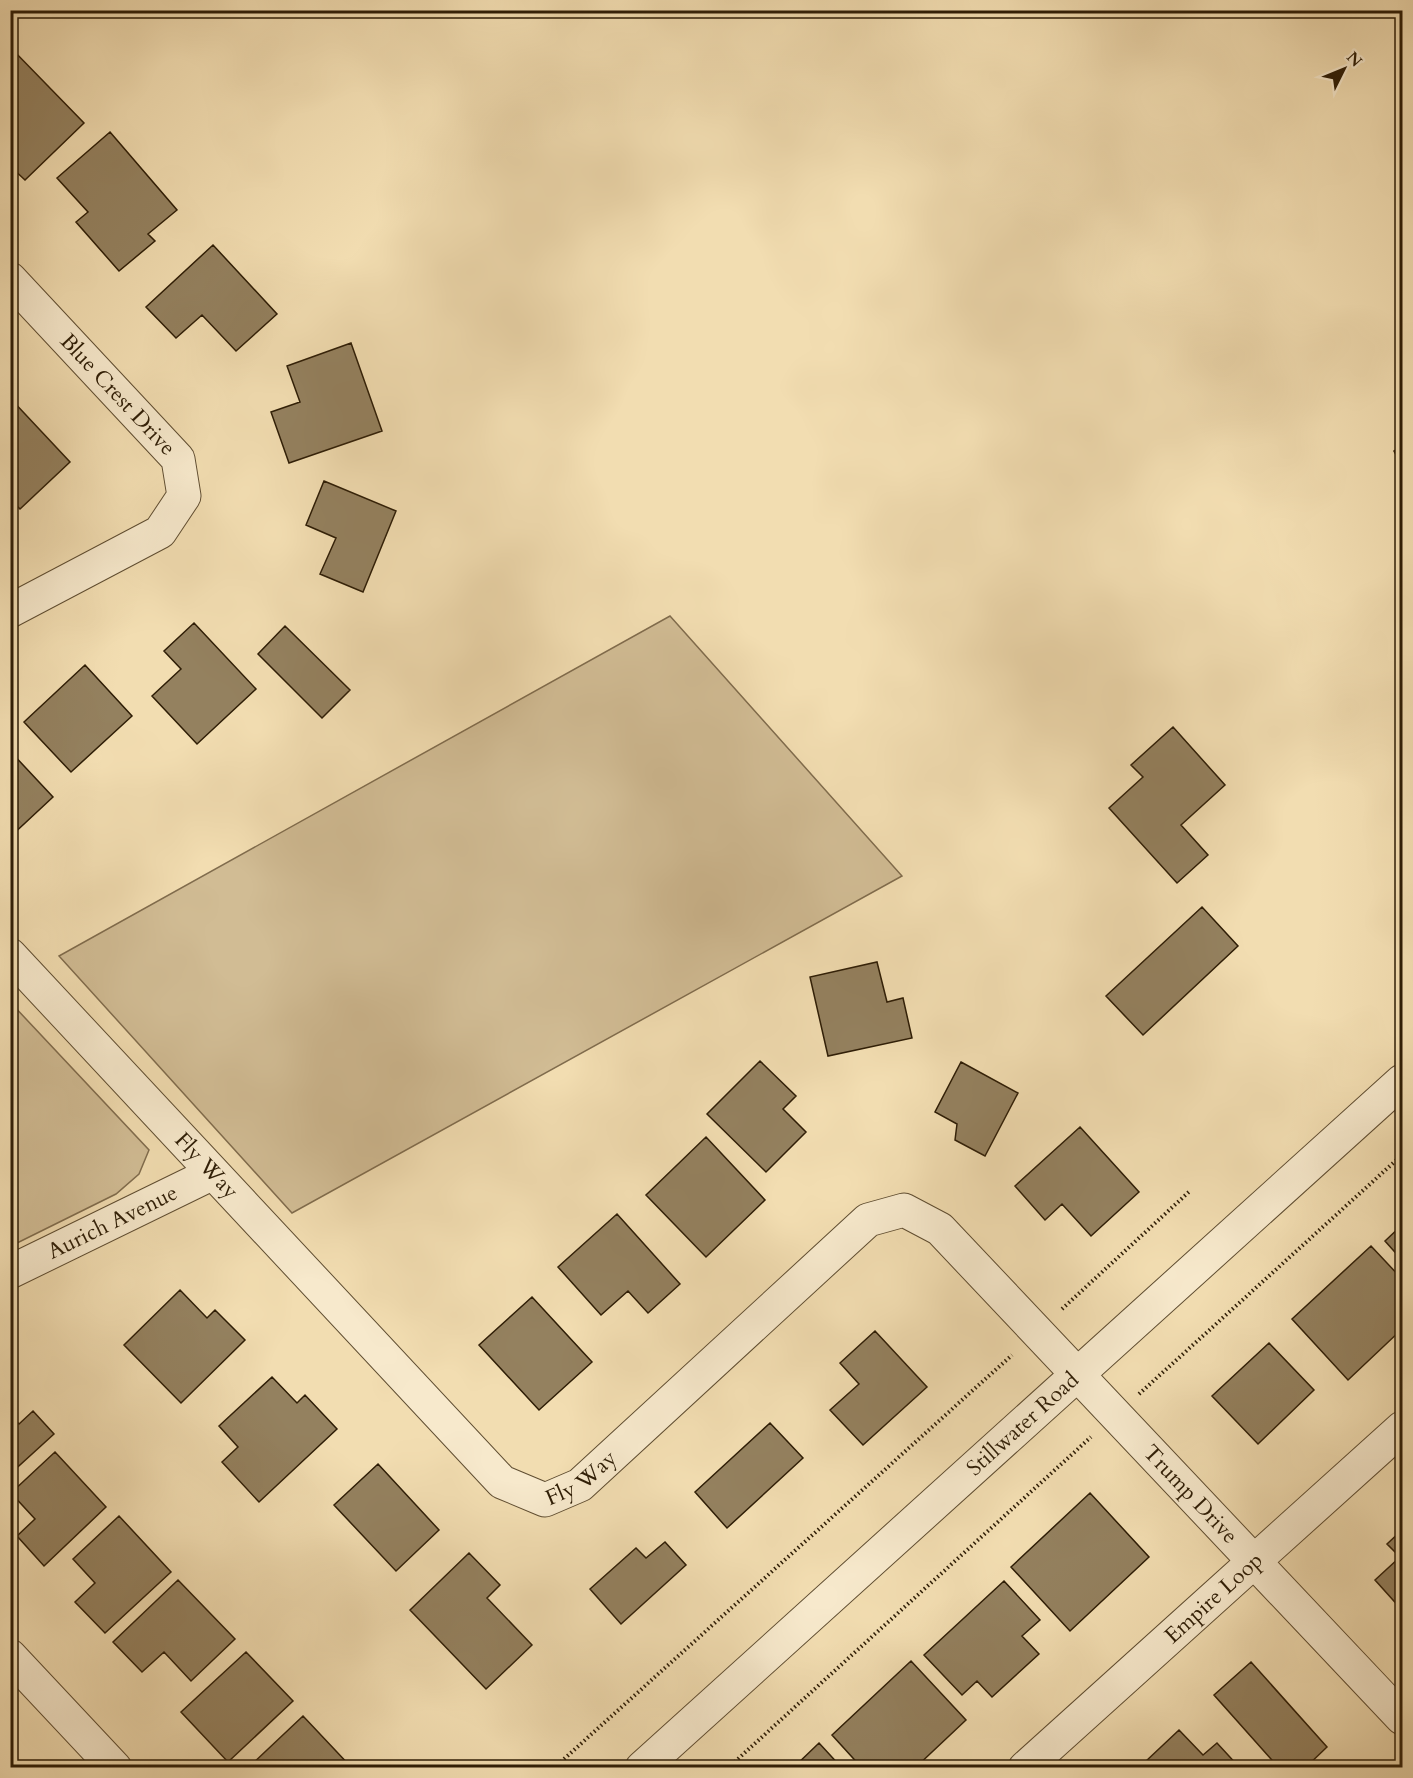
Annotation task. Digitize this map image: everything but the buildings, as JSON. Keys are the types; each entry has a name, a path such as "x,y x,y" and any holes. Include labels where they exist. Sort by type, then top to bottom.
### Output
{"street":[{"name":"Blue Crest Drive","path":"10,279 178,459 184,496 160,532 10,611"},
{"name":"Fly Way","path":"10,955 502,1482 545,1500 580,1485 868,1220 904,1210 939,1229 1080,1374"},
{"name":"Stillwater Road","path":"642,1767 1402,1081"},
{"name":"Aurich Avenue","path":"10,1272 213,1173"},
{"name":"Trump Drive","path":"1080,1374 1402,1718"},
{"name":"Empire Loop","path":"1025,1767 1402,1428"},
{"path":"10,1656 115,1767"}],"path":[{"path":"728,1767 1402,1155"},
{"path":"554,1767 1191,1190"}],"shaded area":[{"path":"670,616 902,876 292,1213 59,956"},
{"path":"11,1003 149,1150 139,1174 116,1194 11,1246"}]}
